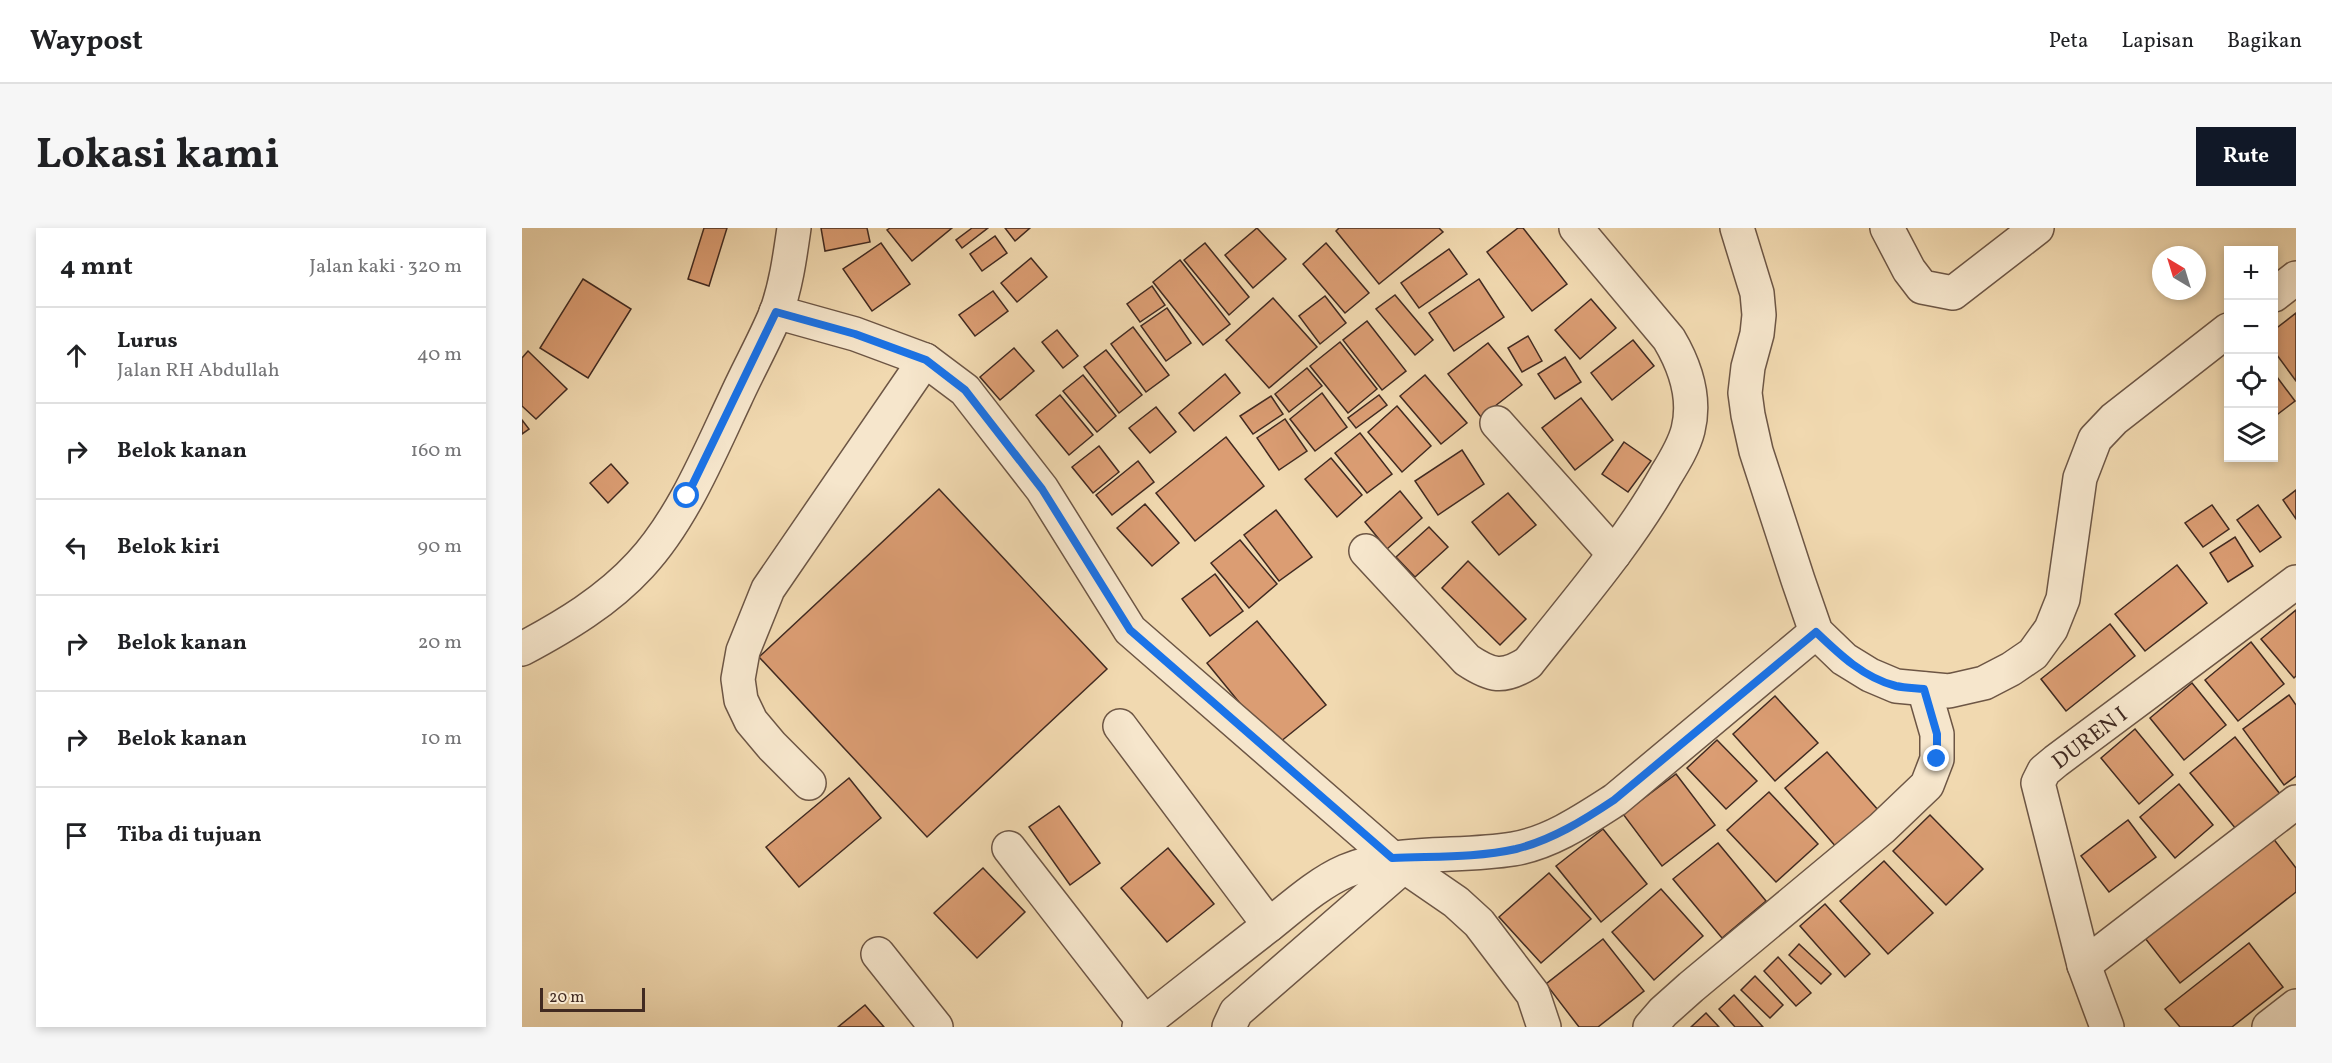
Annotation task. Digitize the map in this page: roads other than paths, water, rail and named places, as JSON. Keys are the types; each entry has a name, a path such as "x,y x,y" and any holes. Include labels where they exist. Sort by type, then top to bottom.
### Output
{"street":[{"path":"522,649 579,617 609,595 640,566 667,529 696,480 776,312 789,260 794,228"},
{"path":"1366,551 1467,660 1485,672 1498,674 1514,672 1528,663 1614,554 1652,501 1688,430 1690,405 1688,384 1681,359 1669,339 1576,228"},
{"path":"1737,228 1757,292 1759,315 1745,393 1748,416 1756,451 1816,632 1844,659 1870,675 1896,686 1949,691 1984,683 2033,654 2051,629 2063,599 2080,478 2095,439 2114,419 2224,334"},
{"path":"1887,228 1909,270 1922,287 1953,293 2037,228"},
{"path":"2278,292 2296,278"},
{"path":"776,312 855,334 926,360 965,390 1042,489 1130,630 1398,862 1456,902 1479,923 1533,994 1544,1027"},
{"path":"809,783 751,721 741,700 738,679 743,651 768,589 926,360"},
{"path":"1497,423 1614,554"},
{"name":"DUREN I","path":"2107,1027 2084,966 2038,783 2044,771 2296,582"},
{"path":"1009,849 1142,1025 1298,902 1346,872 1398,862 1515,849 1552,836 1584,820 1614,800 1816,632"},
{"path":"1650,1027 1663,1011 1882,828 1927,785 1937,759 1937,734 1924,689"},
{"path":"1120,726 1269,925"},
{"path":"2084,966 2296,802"},
{"path":"1229,1027 1236,1012 1398,862"},
{"path":"878,954 936,1027"},
{"path":"2269,1027 2296,1006"}]}
